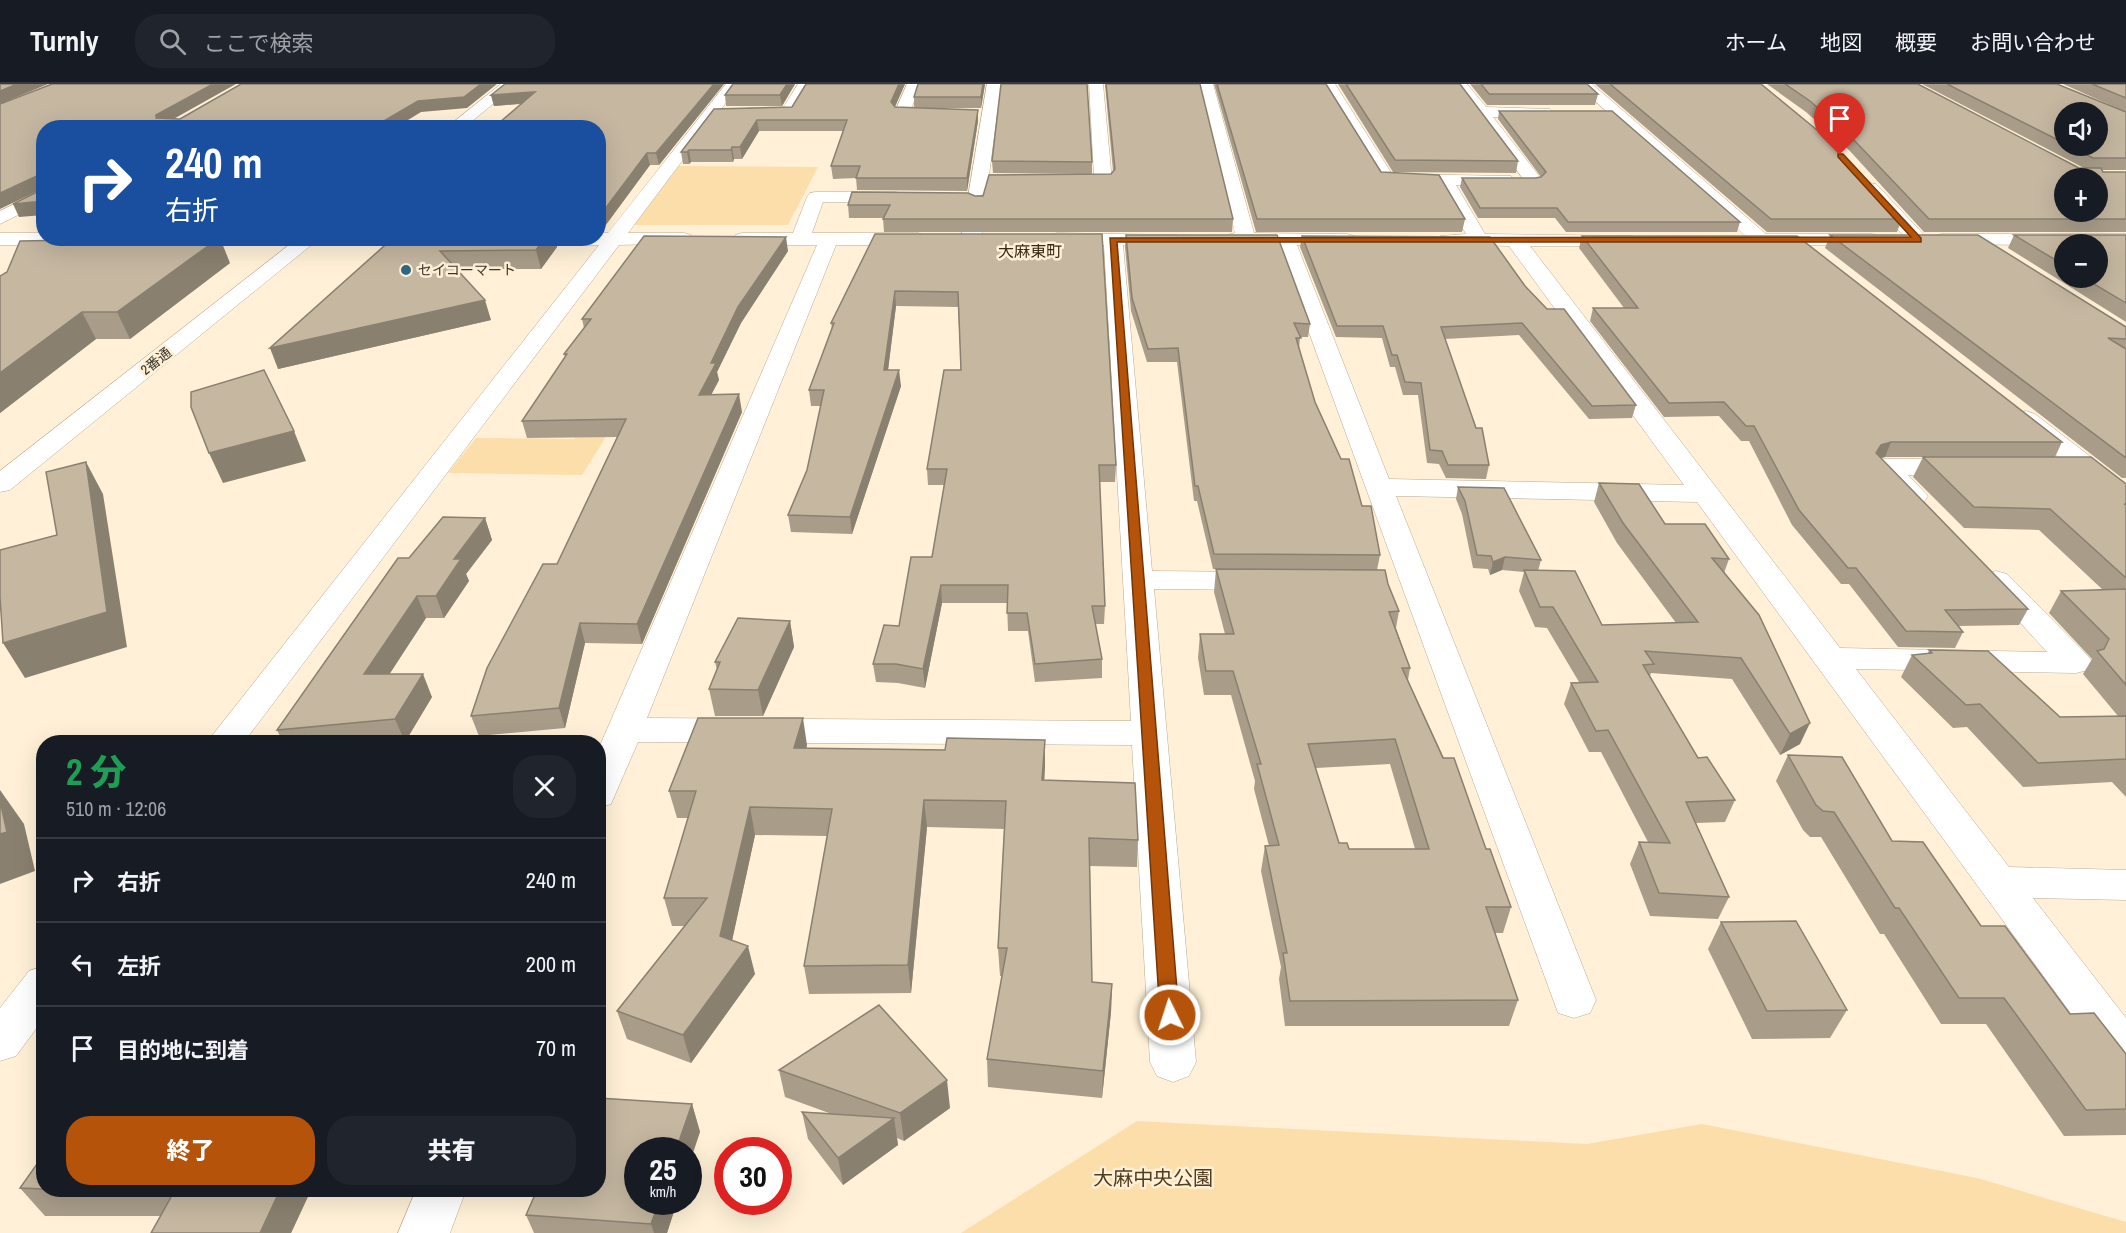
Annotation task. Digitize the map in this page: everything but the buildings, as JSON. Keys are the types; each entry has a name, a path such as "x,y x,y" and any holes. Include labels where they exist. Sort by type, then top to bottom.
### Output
{"street":[{"path":"464,120 510,84"},
{"path":"606,246 733,84"},
{"path":"711,113 788,113 805,84"},
{"path":"914,84 902,114 957,114"},
{"path":"971,239 980,180 984,115 994,84"},
{"path":"980,180 1103,181 1096,84"},
{"path":"1206,84 1246,239"},
{"path":"1328,84 1387,179 1533,180 1460,84"},
{"path":"1583,84 1761,240"},
{"path":"1482,112 1560,112"},
{"path":"1593,112 1616,112"},
{"path":"1856,172 1918,240"},
{"path":"1444,180 1479,240"},
{"path":"800,239 816,197 908,198"},
{"path":"954,198 978,198"},
{"path":"0,218 36,199"},
{"path":"0,239 36,239"},
{"path":"606,239 995,239"},
{"path":"606,775 829,239"},
{"path":"1042,239 1191,239"},
{"path":"1113,239 1173,1062"},
{"path":"1213,239 1365,240"},
{"path":"1285,240 1574,1000"},
{"path":"1433,240 1644,240"},
{"path":"1515,240 2126,1053"},
{"path":"1737,240 2126,240"},
{"path":"1799,240 1827,262"},
{"path":"1977,240 2007,259"},
{"name":"2番通","path":"0,484 302,246"},
{"path":"230,735 606,246"},
{"path":"2013,409 2126,497"},
{"path":"1935,518 1885,467 1993,467"},
{"path":"2040,467 2088,467"},
{"path":"1378,487 1706,494"},
{"path":"1829,658 2076,663 1976,561"},
{"path":"1138,580 1288,581"},
{"path":"1380,582 1414,582"},
{"path":"626,730 1149,733"},
{"path":"1998,882 2126,885"},
{"path":"0,1042 36,995"},
{"path":"424,1233 438,1197"}],"green space":[{"path":"676,166 818,167 788,225 631,225"},
{"path":"587,421 616,421 582,475 448,473 476,438 574,439"},
{"name":"大麻中央公園","path":"1137,1121 1587,1144 1702,1124 1977,1178 2126,1222 2126,1233 961,1233"}],"place":[{"name":"セイコーマート","path":"406,270"}],"district":[{"name":"大麻東町","path":"1030,251"}],"route":[{"path":"1170,1015 1113,239 1918,240 1840,155"}]}
